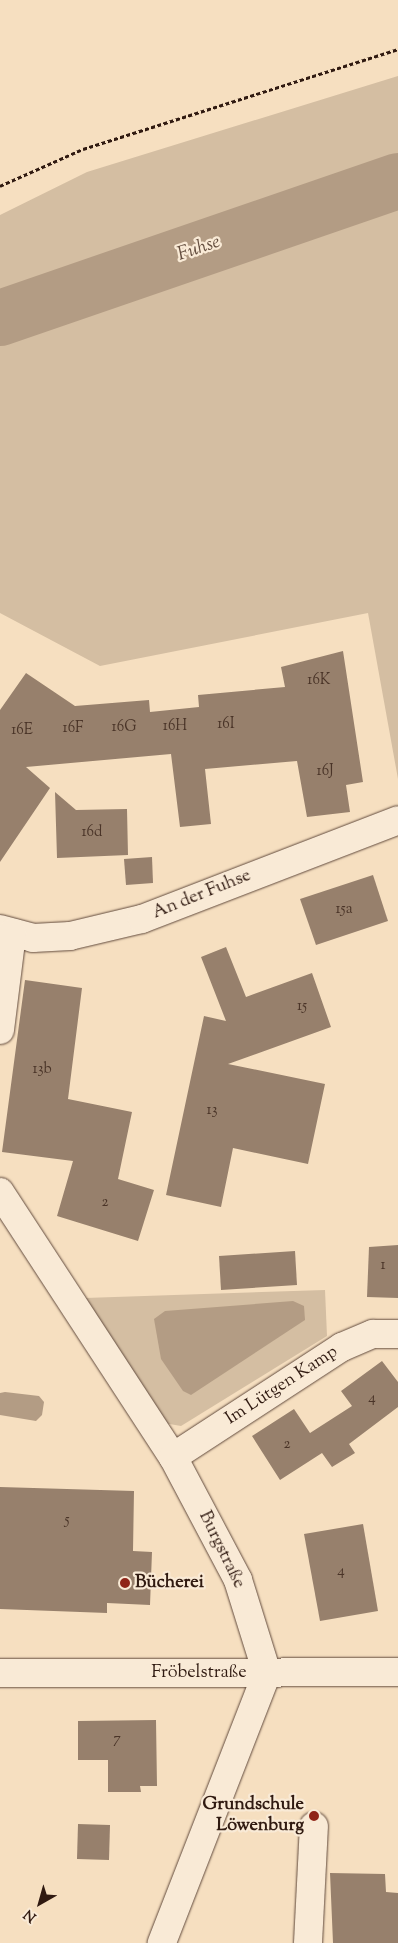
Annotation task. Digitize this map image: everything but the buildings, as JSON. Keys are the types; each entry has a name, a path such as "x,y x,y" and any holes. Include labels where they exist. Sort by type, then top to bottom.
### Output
{"street":[{"name":"An der Fuhse","path":"6,931 33,938 70,936 142,919 398,820"},
{"path":"0,1030 6,931"},
{"name":"Burgstraße","path":"0,1192 173,1457 238,1580 267,1673"},
{"name":"Im Lütgen Kamp","path":"173,1457 342,1347 373,1334 398,1334"},
{"name":"Fröbelstraße","path":"0,1672 398,1672"},
{"path":"162,1943 267,1673"},
{"path":"308,1943 314,1826"}],"path":[{"path":"0,186 83,149 398,49"}],"shaded area":[{"path":"398,76 398,779 368,613 100,666 0,613 0,215 87,172"},
{"path":"325,1290 327,1336 181,1426 158,1422 85,1298"},
{"path":"293,1301 304,1306 305,1320 191,1395 183,1391 161,1359 154,1319 165,1311"},
{"path":"0,1393 39,1396 44,1402 42,1415 36,1421 0,1415"}],"waterway":[{"name":"Fuhse","path":"0,318 398,181"}],"place":[{"name":"Bücherei","path":"125,1583"},
{"name":"Grundschule Löwenburg","path":"314,1816"}]}
